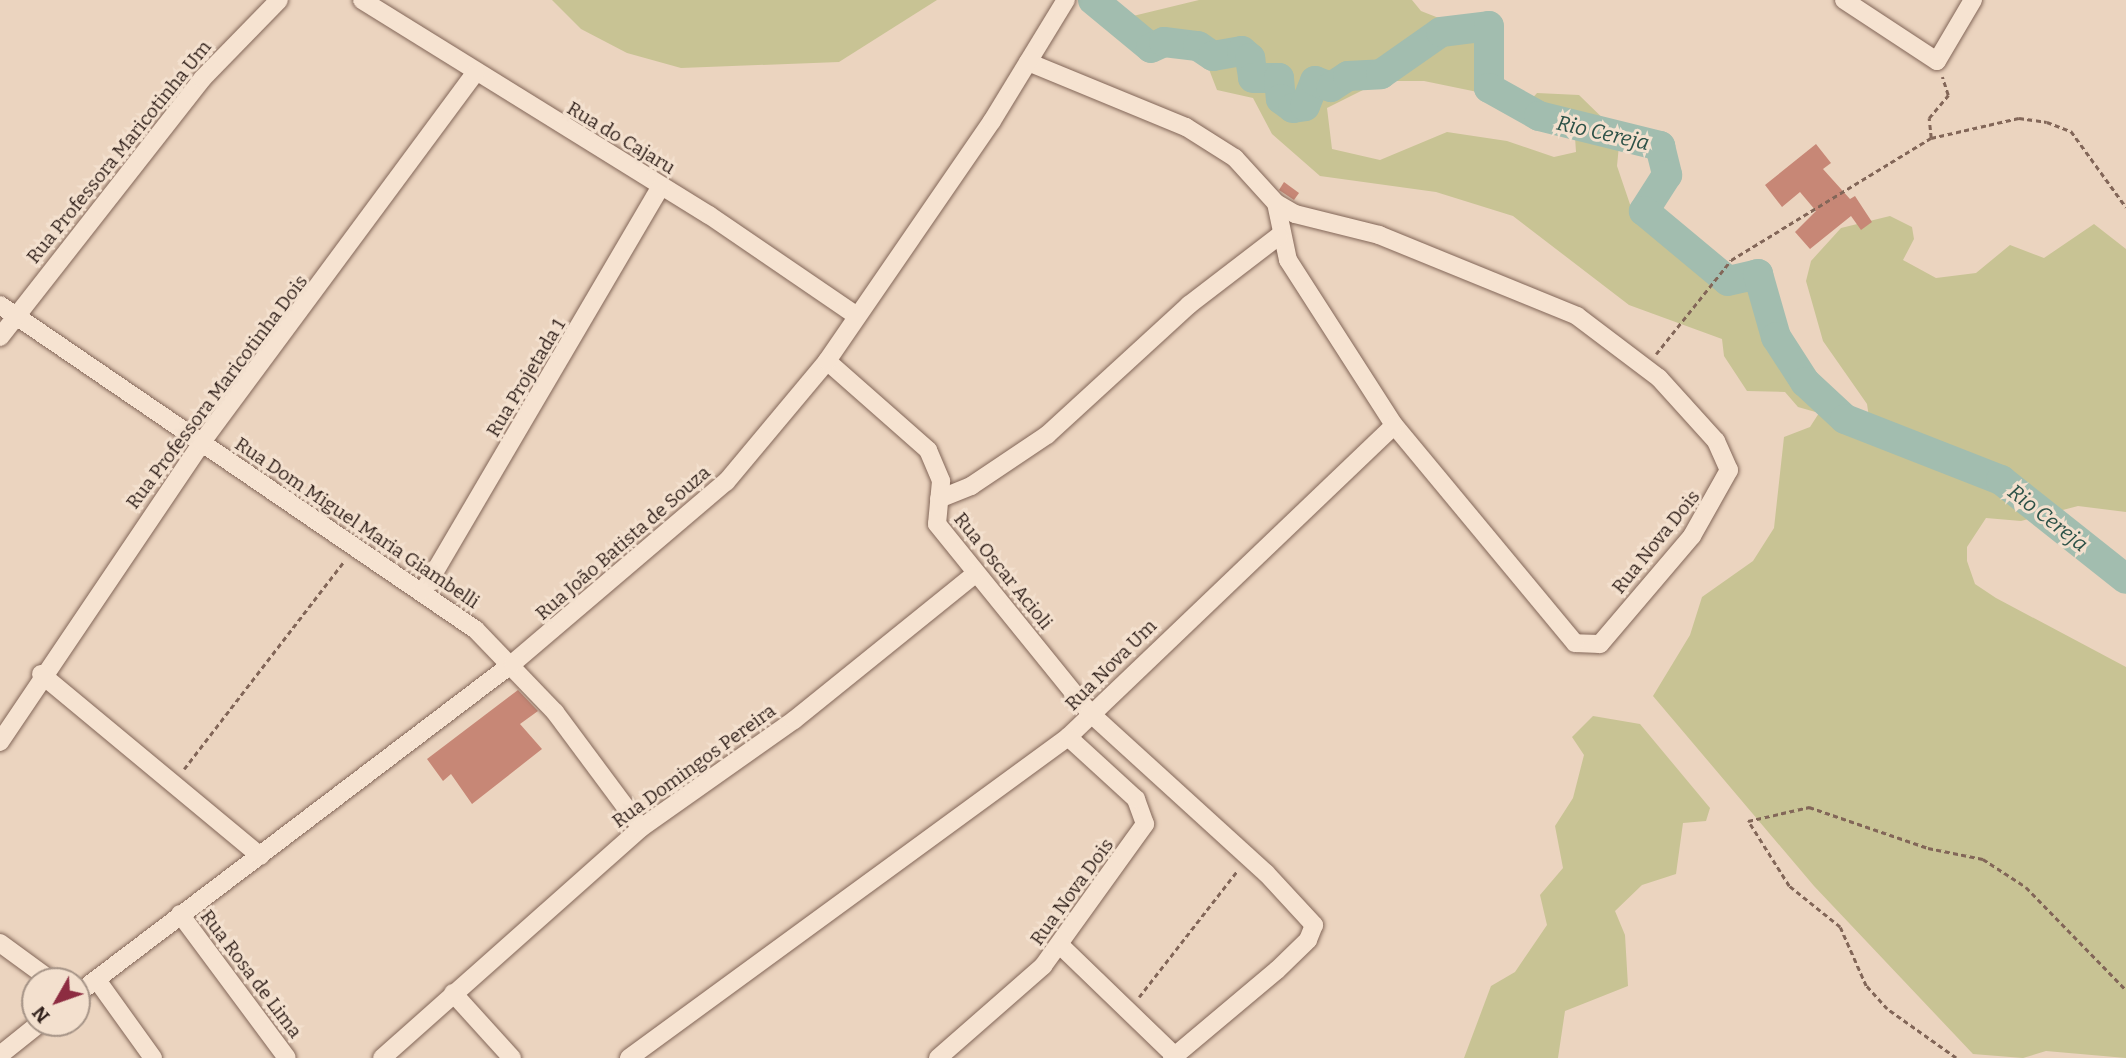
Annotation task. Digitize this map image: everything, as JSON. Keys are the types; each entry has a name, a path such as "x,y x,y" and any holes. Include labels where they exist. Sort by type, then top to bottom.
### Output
{"street":[{"name":"Rua Professora Maricotinha Um","path":"0,337 7,310 202,79 279,0"},
{"name":"Rua do Cajaru","path":"362,0 475,73 662,186 857,316"},
{"name":"Rua João Batista de Souza","path":"91,985 180,914 513,663 726,482 827,361 1028,62 1066,0"},
{"path":"1844,0 1937,61 1973,0"},
{"path":"1028,62 1186,127 1235,158 1276,203 1279,236 1309,298 1394,425"},
{"name":"Rua Professora Maricotinha Dois","path":"0,742 41,674 202,442 475,73"},
{"name":"Rua Projetada 1","path":"424,590 662,186"},
{"name":"Rua Nova Dois","path":"1276,203 1484,276 1577,316 1645,366 1716,440 1729,470 1692,536 1608,637 1588,647 1575,643 1394,425"},
{"path":"939,499 971,486 1047,435 1189,305 1279,236"},
{"name":"Rua Dom Miguel Maria Giambelli","path":"7,310 424,590 513,663 641,828"},
{"name":"Rua Oscar Acioli","path":"827,361 928,450 940,472 937,524 1090,713 1247,856 1315,930 1241,1003 1174,1057"},
{"name":"Rua Nova Um","path":"629,1058 1068,737 1090,713 1394,425"},
{"name":"Rua Domingos Pereira","path":"382,1058 641,828 794,720 976,573"},
{"path":"41,674 260,856"},
{"name":"Rua Nova Dois","path":"938,1058 1007,1003 1061,946 1145,824 1136,799 1068,737"},
{"name":"Rua Rosa de Lima","path":"180,914 287,1058"},
{"path":"0,943 33,967"},
{"path":"1061,946 1174,1057"},
{"path":"97,981 153,1058"},
{"path":"453,993 512,1058"},
{"path":"11,1053 26,1037"}],"path":[{"path":"1931,138 1929,118 1948,95 1937,61"},
{"path":"1645,366 1713,288 1731,260 1931,138 2019,118 2047,122 2071,131 2126,207"},
{"path":"173,784 357,544"},
{"path":"1956,1058 1887,1009 1866,986 1840,928 1790,886 1748,821 1809,807 1928,848 1983,859 2025,887 2126,990"},
{"path":"1128,1011 1247,856"}],"shaded area":[{"path":"552,0 937,0 839,62 681,68 627,53 581,29"},
{"path":"1199,0 1412,0 1421,11 1492,39 1501,51 1497,96 1424,81 1381,81 1327,108 1332,149 1380,160 1447,132 1507,141 1554,157 1576,152 1575,137 1530,101 1537,93 1579,95 1620,135 1617,166 1635,219 1710,279 1761,289 1779,311 1809,392 1832,404 1859,434 1870,424 1867,404 1823,341 1806,281 1811,261 1841,228 1890,216 1912,227 1914,239 1903,260 1936,278 1976,273 2010,245 2044,258 2094,224 2126,249 2126,512 2078,506 2021,521 1986,518 1967,547 1967,561 1975,584 1996,598 2126,667 2126,1058 2046,1051 2023,1058 1973,1054 1814,886 1653,696 1690,635 1702,597 1753,561 1774,528 1784,437 1810,427 1819,413 1798,407 1785,392 1747,391 1724,356 1722,339 1629,305 1513,216 1436,192 1320,176 1272,134 1253,98 1217,90 1205,59 1176,50 1142,52 1107,18 1104,6 1121,6 1133,16"},
{"path":"1593,716 1640,724 1710,808 1706,821 1683,823 1676,874 1642,885 1615,911 1625,935 1628,986 1565,1011 1558,1058 1464,1058 1491,986 1515,972 1547,925 1540,895 1563,868 1555,826 1573,798 1584,755 1572,737"}],"building":[{"path":"1816,144 1831,163 1823,169 1850,199 1855,196 1872,222 1861,230 1851,216 1810,249 1795,232 1816,211 1800,192 1782,207 1765,185"},
{"path":"1284,182 1299,193 1294,200 1279,190"},
{"path":"518,690 538,711 520,724 542,749 472,804 451,774 443,781 427,759"}],"waterway":[{"name":"Rio Cereja","path":"1093,0 1151,48 1164,42 1198,46 1213,56 1242,51 1250,58 1253,78 1279,78 1281,99 1293,108 1305,106 1315,81 1331,87 1348,76 1381,74 1441,32 1489,26 1489,88 1539,116 1660,146 1667,175 1644,211 1728,281 1758,274 1776,337 1805,382 1845,419 2001,480 2126,579"}]}
